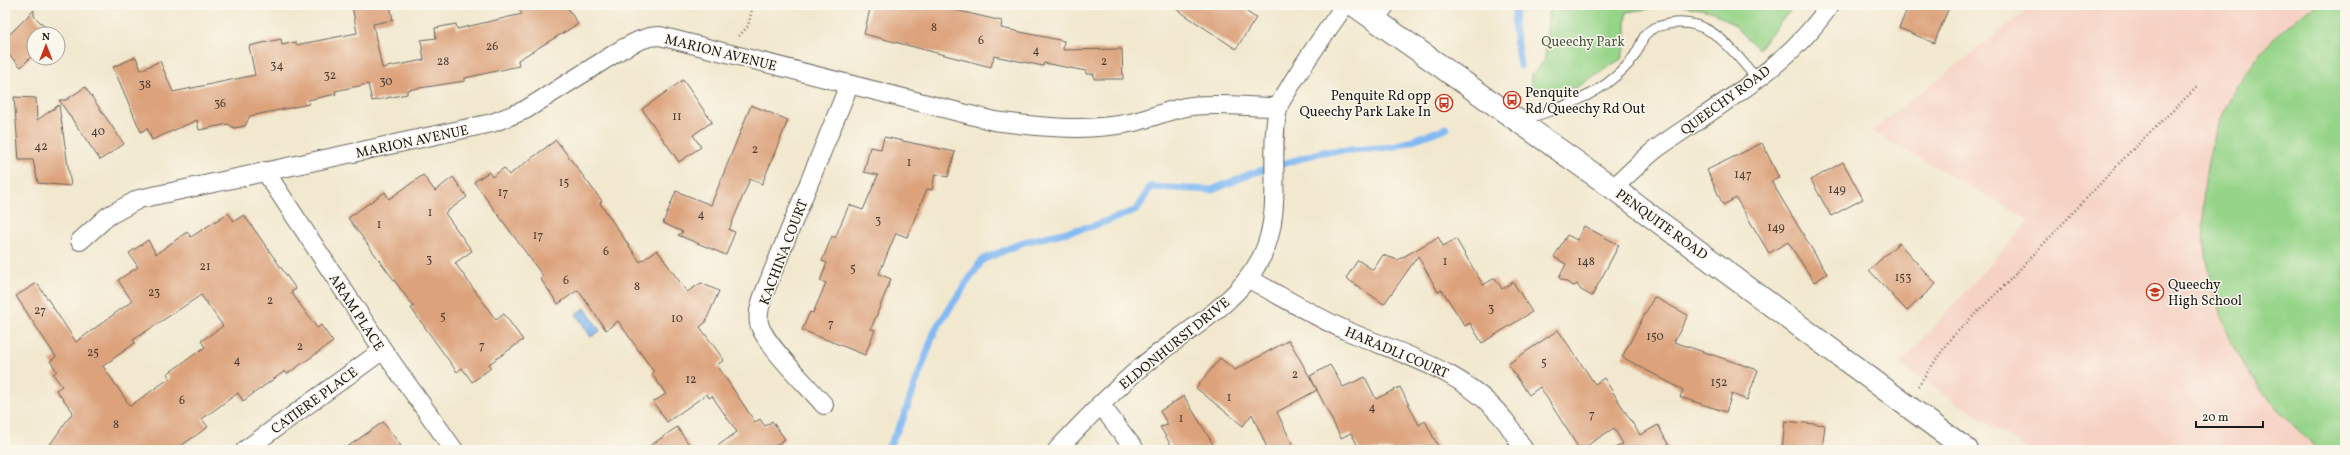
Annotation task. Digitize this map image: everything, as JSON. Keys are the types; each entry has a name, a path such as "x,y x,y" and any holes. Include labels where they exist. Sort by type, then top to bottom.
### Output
{"street":[{"name":"ELDONHURST DRIVE","path":"1057,450 1100,404 1142,366 1223,307 1249,279 1263,254 1272,227 1275,189 1274,146 1278,107 1302,67 1345,5"},
{"name":"PENQUITE ROAD","path":"1354,5 1517,122 1613,188 1967,450"},
{"name":"QUEECHY ROAD","path":"1613,188 1655,150 1758,80 1796,44 1830,5"},
{"name":"MARION AVENUE","path":"80,241 108,216 139,199 492,123 525,110 622,48 637,40 651,36 660,36 726,52 849,85 994,121 1026,125 1071,128 1132,123 1192,106 1278,107"},
{"name":"KACHINA COURT","path":"824,405 769,342 759,323 762,302 771,276 849,85"},
{"name":"ARAM PLACE","path":"265,171 383,350 454,450"},
{"name":"HARADLI COURT","path":"1249,279 1344,330 1433,365 1455,377 1484,399 1506,422 1524,450"},
{"name":"CATIERE PLACE","path":"245,450 383,350"},
{"path":"1100,404 1135,450"}],"lane":[{"path":"1378,23 1391,5"},
{"path":"1517,122 1566,107 1598,90 1617,76 1636,54 1646,34 1657,26 1683,22 1707,29 1722,39 1758,80"}],"path":[{"path":"726,52 748,26 753,5"},
{"path":"1905,404 1951,338 2007,283 2126,156 2196,87"}],"shaded area":[{"name":"Queechy High School","path":"2034,5 2345,5 2345,450 2028,450 1900,364 2030,220 1871,131"}],"green space":[{"name":"Queechy Park","path":"1549,5 1673,5 1626,12 1626,45 1621,59 1577,87 1543,95 1531,86 1531,75 1545,60"},
{"path":"1679,5 1795,5 1758,49 1734,25 1711,11"},
{"path":"2317,5 2345,5 2345,450 2318,449 2269,399 2248,371 2231,341 2218,305 2208,268 2204,231 2204,194 2209,157 2220,122 2236,88 2259,56 2278,34 2293,21"}],"water":[{"path":"585,308 600,331 591,337 576,314"}],"building":[{"path":"352,5 390,5 393,20 373,24 382,68 424,60 421,40 436,38 435,28 456,24 457,29 522,14 517,5 566,5 578,24 518,60 519,66 465,78 465,81 407,90 407,94 372,101 368,84 335,91 336,94 308,100 309,104 250,116 245,126 234,128 228,124 199,130 197,120 152,140 147,128 141,132 113,67 136,57 141,70 160,61 173,92 255,75 249,46 281,39 282,45 296,42 296,45 357,33"},
{"path":"871,5 956,5 955,10 1002,21 1001,28 1064,41 1063,50 1122,49 1123,79 1094,79 1094,74 1086,74 1086,71 1044,63 1043,66 994,56 991,67 864,34"},
{"path":"1170,5 1236,5 1256,18 1236,49"},
{"path":"1909,5 1950,5 1934,43 1899,28"},
{"path":"34,10 34,16 44,26 26,26 26,62 21,67 5,51 5,39"},
{"path":"683,80 712,122 693,135 701,147 679,162 642,109"},
{"path":"85,87 124,144 100,160 59,100 66,100"},
{"path":"14,97 36,98 37,120 59,105 71,186 38,183 33,160 19,160"},
{"path":"751,105 788,120 762,184 750,179 729,230 735,232 726,255 678,235 683,232 663,223 676,191 711,205"},
{"path":"884,137 955,152 948,177 935,174 932,190 927,189 907,237 896,233 879,274 891,279 871,329 875,330 865,355 802,330 810,312 813,313 826,283 820,281 827,263 822,261 832,236 835,238 849,205 863,210 878,175 864,172 870,147 881,149"},
{"path":"556,140 602,201 600,203 640,262 657,250 687,292 701,283 719,291 705,323 700,327 724,360 717,365 755,422 760,419 765,426 772,421 785,439 770,450 712,450 737,432 712,396 709,398 707,394 667,422 653,402 666,394 652,374 654,372 618,321 606,330 578,290 558,304 540,278 543,276 474,182 489,172 492,177 504,168 509,175"},
{"path":"1762,143 1779,178 1771,181 1827,274 1814,282 1788,242 1769,253 1736,198 1723,205 1707,170"},
{"path":"1843,162 1863,199 1831,216 1811,180"},
{"path":"423,175 435,191 453,177 467,197 445,213 472,251 455,263 496,320 504,314 523,340 489,364 491,368 472,382 462,368 457,372 411,308 414,307 348,218 385,192 389,199"},
{"path":"228,213 234,221 244,215 296,289 291,292 317,328 321,325 333,342 287,374 285,371 243,401 238,393 202,419 208,427 175,450 46,450 73,412 56,390 62,386 53,374 57,371 50,361 56,357 16,296 37,283 76,342 132,301 118,280 138,267 129,253 148,240 156,254 187,232 191,237","holes":["201,295 223,326 201,341 205,347 167,374 170,378 130,406 103,366 135,343 133,340"]},
{"path":"1584,226 1619,245 1592,296 1581,290 1577,284 1574,286 1559,278 1566,264 1554,257 1567,235 1577,240"},
{"path":"1438,237 1443,246 1456,239 1483,285 1495,278 1502,289 1513,282 1532,312 1482,343 1470,323 1465,326 1442,290 1438,292 1418,256 1384,304 1346,278 1358,260 1373,270 1383,255 1398,260"},
{"path":"1899,243 1936,284 1907,311 1869,270"},
{"path":"1654,297 1688,315 1674,342 1758,370 1747,400 1732,394 1726,412 1680,397 1683,390 1622,357"},
{"path":"1558,330 1595,384 1604,378 1640,435 1658,425 1671,450 1611,450 1623,444 1614,428 1580,450 1540,387 1529,395 1508,364"},
{"path":"1289,340 1317,390 1277,412 1295,450 1268,450 1252,414 1243,426 1196,388 1220,358 1235,370"},
{"path":"1330,365 1343,387 1365,377 1376,399 1400,387 1419,425 1425,421 1440,450 1360,450 1351,433 1341,438 1310,376"},
{"path":"1184,396 1213,444 1203,450 1174,450 1160,427 1168,425 1160,411"},
{"path":"1785,421 1825,425 1822,450 1782,450"},
{"path":"383,422 404,450 343,450"},
{"path":"677,427 693,450 644,450"}],"waterway":[{"path":"1516,5 1514,24 1520,66"},
{"path":"887,450 902,421 935,330 982,260 1024,242 1093,226 1137,210 1150,187 1212,190 1253,173 1322,152 1393,147 1447,128"}],"place":[{"name":"Penquite Rd/Queechy Rd Out","path":"1512,100"},
{"name":"Penquite Rd opp Queechy Park Lake In","path":"1444,103"},
{"name":"Queechy High School","path":"2155,292"}]}
